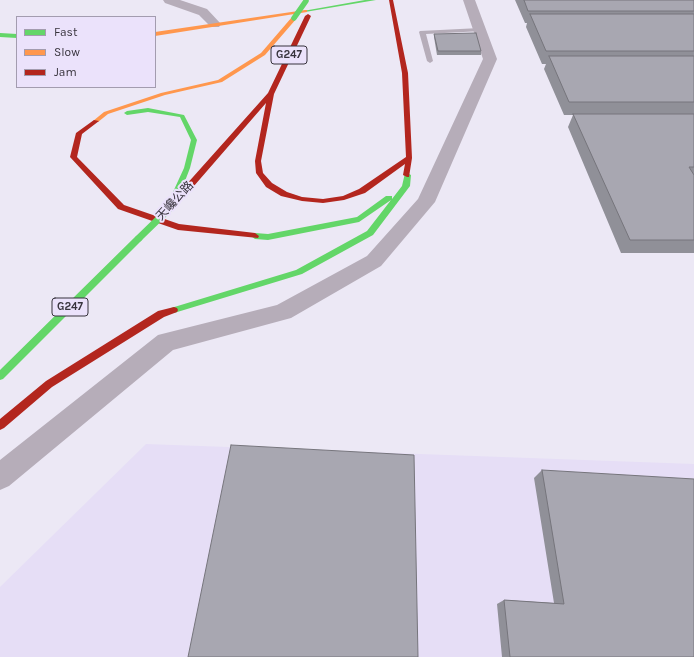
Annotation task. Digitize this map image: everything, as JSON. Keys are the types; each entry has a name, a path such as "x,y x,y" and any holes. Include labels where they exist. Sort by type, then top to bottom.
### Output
{"main road":[{"path":"306,0 294,18 263,54 220,81 163,94 106,113 79,133 73,157 120,207 178,227 268,237 359,219 406,186"},
{"name":"天巉公路","path":"0,376 171,206 270,94 317,0"},
{"path":"156,34 374,0"},
{"path":"0,426 48,384 161,314 299,272 370,232 406,186 409,158 405,73 391,0"},
{"path":"0,35 16,36"},
{"path":"270,94 258,161 260,173 269,185 284,194 302,199 323,201 344,198 362,191 409,158"},
{"path":"79,133 117,114 148,110 182,116 194,140 187,168 171,206"}],"street":[{"path":"169,0 203,12 215,24"},
{"path":"0,477 166,342 283,312 374,261 426,202 490,59 469,0"}],"lane":[{"path":"430,61 422,32 480,30"}],"shaded area":[{"path":"146,444 694,464 694,657 0,657 0,587"}],"building":[{"path":"524,0 694,0 694,11 528,11"},
{"path":"530,14 694,14 694,51 546,51"},
{"path":"476,33 481,51 438,51 434,34"},
{"path":"549,56 694,56 694,102 569,102"},
{"path":"573,114 694,114 694,167 689,167 694,175 694,240 630,240"},
{"path":"231,445 414,455 418,657 188,657"},
{"path":"542,470 694,479 694,657 510,657 504,600 564,604"}],"traffic: fast":[{"path":"305,11 374,0"},
{"path":"294,18 306,1"},
{"path":"0,35 16,36"},
{"path":"127,113 148,110 182,116 194,140 187,168 177,192"},
{"path":"174,310 299,272 370,233 406,186 407,175"},
{"path":"255,236 268,237 359,219 389,198"},
{"path":"139,238 171,207"},
{"path":"0,376 139,238"}],"traffic: slow":[{"path":"156,34 305,11"},
{"path":"96,121 106,113 163,94 220,81 263,54 294,18"}],"traffic: jam":[{"path":"391,0 405,73 409,158 407,175"},
{"path":"171,207 271,94 308,16"},
{"path":"271,94 258,161 260,173 269,185 284,194 302,199 323,201 344,198 362,191 409,158"},
{"path":"96,121 79,133 73,157 121,207 178,227 255,236"},
{"path":"0,425 49,384 161,314 174,310"}]}
